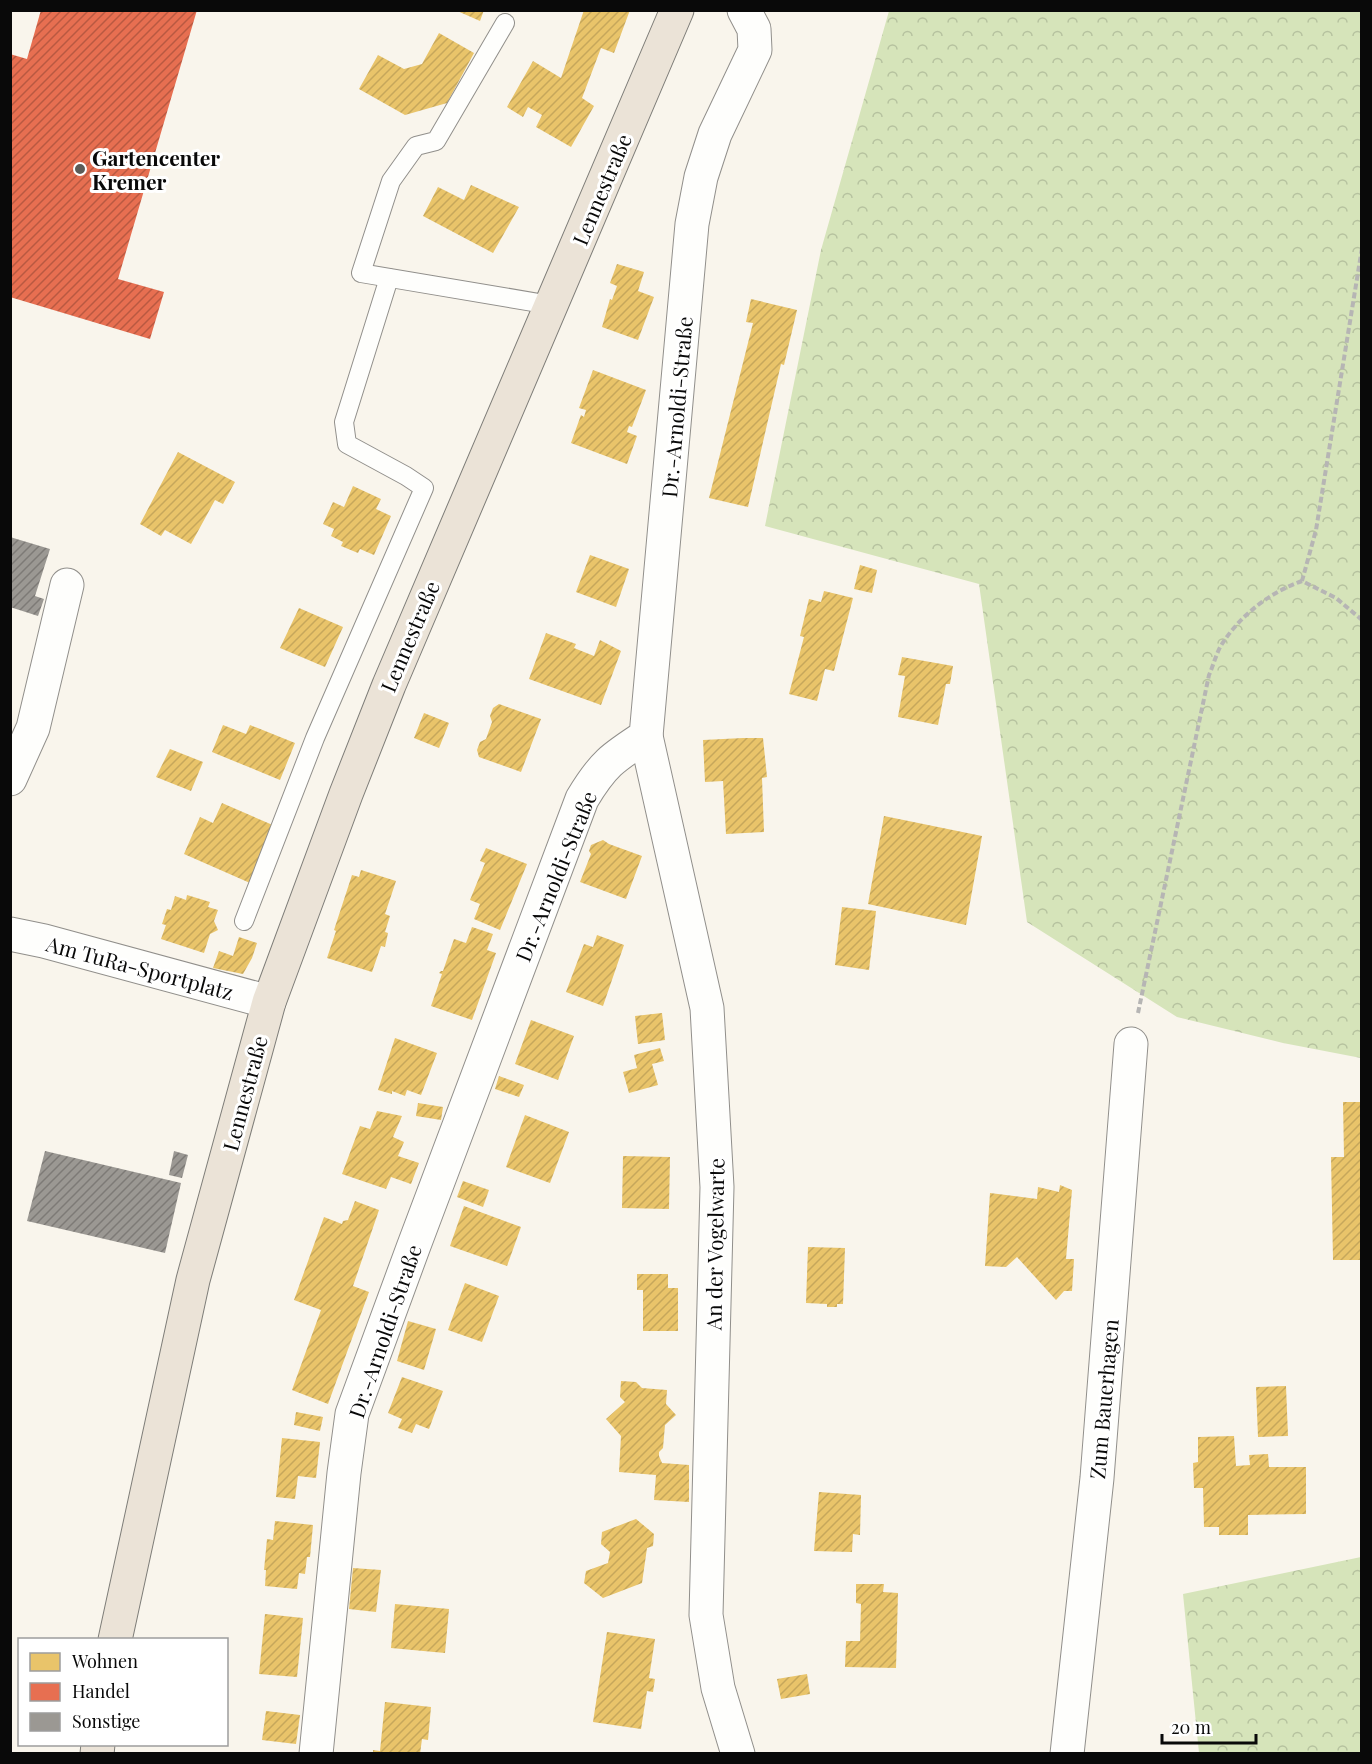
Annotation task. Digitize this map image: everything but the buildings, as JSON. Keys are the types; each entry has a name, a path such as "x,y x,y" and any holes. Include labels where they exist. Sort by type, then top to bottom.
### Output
{"main road":[{"name":"Lennestraße","path":"114,1638 193,1280 269,1002 389,685 677,10"}],"street":[{"name":"Dr.-Arnoldi-Straße","path":"316,1754 352,1414 412,1248 582,799 596,775 612,758 646,736 692,224 701,177 715,134 755,50 754,29 744,10"},
{"path":"10,779 22,725 67,585"},
{"name":"An der Vogelwarte","path":"646,736 707,1008 717,1187 706,1615 718,1688 738,1754"},
{"name":"Am TuRa-Sportplatz","path":"10,934 44,941 269,1002"},
{"name":"Zum Bauerhagen","path":"1067,1754 1097,1478 1131,1044"}],"lane":[{"path":"505,23 436,141 416,146 391,181 362,273 551,305"},
{"path":"244,921 315,738 424,488 347,444 344,422 389,278"}],"path":[{"path":"1302,581 1319,512 1362,248"},
{"path":"1131,1044 1209,675 1223,642 1244,617 1261,602 1283,588 1302,581 1335,598 1362,620"}],"green space":[{"path":"889,11 1361,11 1361,1058 1283,1043 1177,1017 1027,922 979,584 765,526 821,250"},
{"path":"1361,1557 1361,1753 1199,1753 1183,1594"}],"place":[{"name":"Gartencenter Kremer","path":"80,169"}]}
